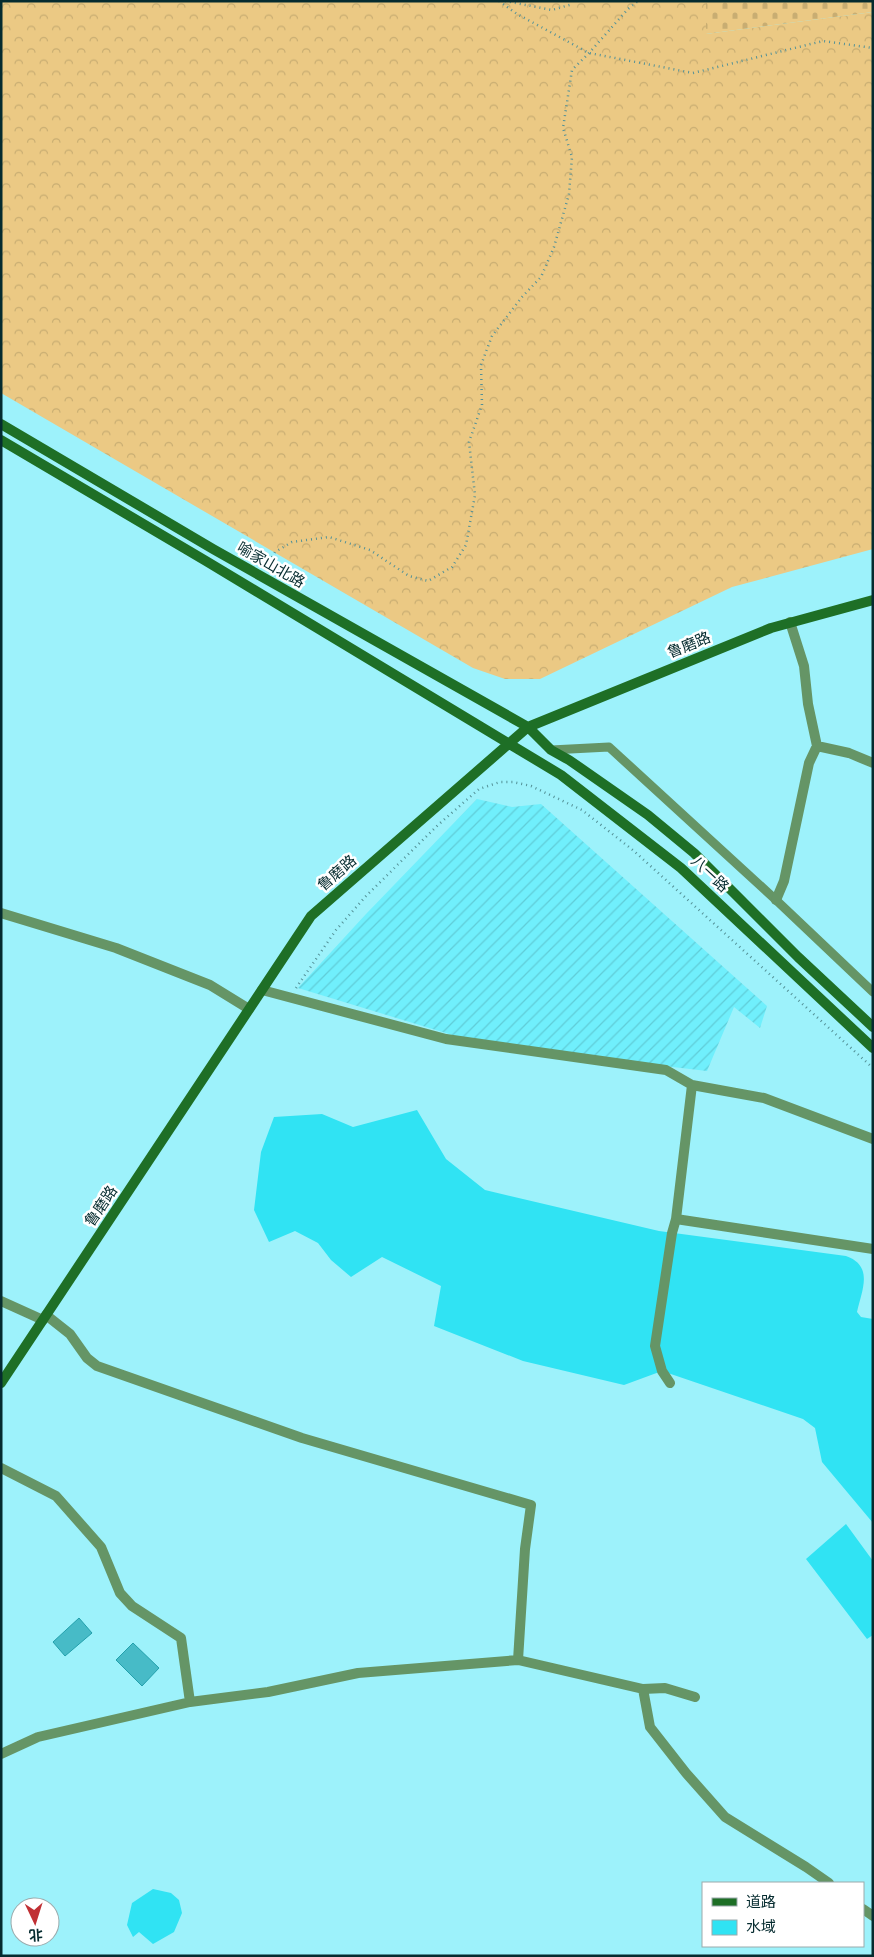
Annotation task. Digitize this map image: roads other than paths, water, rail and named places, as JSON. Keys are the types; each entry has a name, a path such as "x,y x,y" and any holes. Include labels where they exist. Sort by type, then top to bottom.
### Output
{"main road":[{"name":"喻家山北路","path":"1,424 262,577 528,727"},
{"name":"喻家山北路","path":"1,440 509,743"},
{"name":"鲁磨路","path":"1,1383 311,916 528,727 771,628 873,600"},
{"name":"八一路","path":"528,727 551,750 569,760 648,815 694,853 798,957 873,1027"},
{"name":"八一路","path":"509,743 561,775 681,868 873,1048"}],"street":[{"path":"776,900 784,880 809,763 817,746 808,704 804,666 790,622"},
{"path":"817,746 849,753 873,763"},
{"path":"1,913 116,948 202,981 249,1009"},
{"path":"262,990 446,1039 666,1070 692,1085 764,1098 873,1139"},
{"path":"670,1383 662,1371 655,1346 672,1233 676,1219 692,1085"},
{"path":"676,1219 873,1249"},
{"path":"1,1301 45,1317 70,1334 87,1358 97,1366 302,1438 531,1505 525,1549 518,1660"},
{"path":"1,1468 56,1496 101,1547 120,1593 132,1606 181,1638 190,1702"},
{"path":"1,1754 38,1737 190,1702 268,1692 358,1673 518,1660 643,1689 665,1688 695,1697"},
{"path":"643,1689 650,1727 686,1773 725,1817 806,1867 827,1882"}],"lane":[{"path":"551,750 609,747 873,992"}],"water":[{"path":"417,1110 446,1159 485,1190 659,1231 846,1256 855,1260 863,1272 864,1280 857,1312 861,1317 873,1319 873,1523 822,1462 815,1428 803,1419 662,1371 624,1385 523,1361 434,1326 441,1286 382,1257 351,1277 331,1260 318,1243 295,1231 269,1242 254,1210 261,1152 274,1117 322,1114 353,1127"},
{"path":"846,1524 873,1561 873,1635 867,1639 806,1559"},
{"path":"153,1889 171,1893 179,1900 182,1913 174,1932 153,1944 139,1932 133,1937 127,1925 132,1903"}]}
